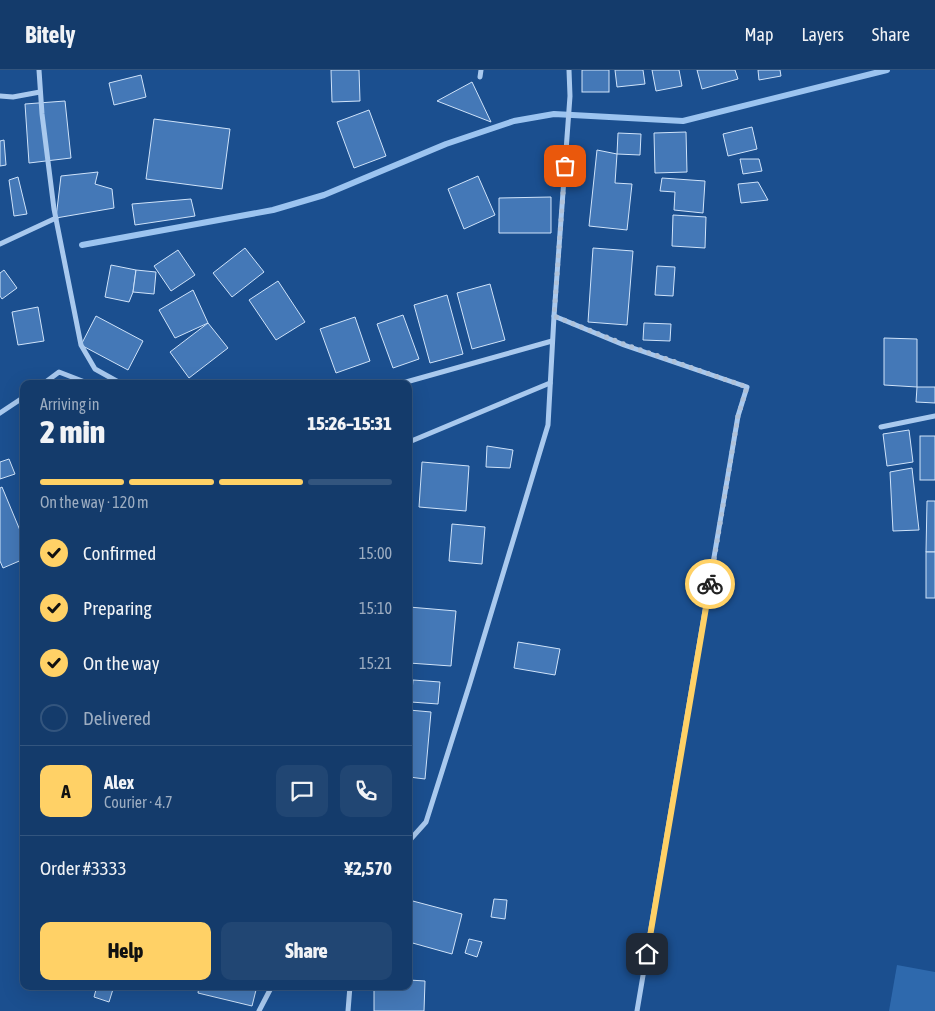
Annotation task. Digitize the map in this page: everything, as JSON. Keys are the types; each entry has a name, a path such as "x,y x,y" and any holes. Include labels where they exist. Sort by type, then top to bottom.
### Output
{"street":[{"path":"39,70 40,92 56,218 81,345 95,368 115,380"},
{"path":"480,76 481,70"},
{"path":"412,838 426,822 548,424 552,341 570,100 569,70"},
{"path":"0,96 13,97 40,92"},
{"path":"0,244 56,218"},
{"path":"554,316 624,344 747,387 738,416 637,1011"},
{"path":"412,380 552,341"},
{"path":"48,380 59,372 80,380"},
{"path":"412,441 550,384"},
{"path":"0,414 20,400"},
{"path":"881,427 935,416"},
{"path":"259,1011 270,990"},
{"path":"348,1011 350,990"}],"shaded area":[{"path":"897,965 935,972 935,1011 889,1011"}],"building":[{"path":"331,70 359,70 360,101 332,102"},
{"path":"582,70 609,70 609,92 582,92"},
{"path":"615,70 643,70 645,84 617,87"},
{"path":"652,70 679,70 682,86 656,91"},
{"path":"697,70 735,70 738,79 702,89"},
{"path":"758,70 780,70 781,76 759,80"},
{"path":"141,75 146,97 114,105 109,83"},
{"path":"472,82 491,122 437,101"},
{"path":"65,101 71,158 29,163 25,104"},
{"path":"369,110 386,156 354,168 337,122"},
{"path":"154,119 230,129 222,189 146,179"},
{"path":"752,127 757,149 728,156 723,134"},
{"path":"686,132 687,172 655,173 654,133"},
{"path":"618,133 641,134 640,155 617,154"},
{"path":"4,140 6,165 0,166 0,141"},
{"path":"597,150 617,154 615,183 632,184 627,230 589,226"},
{"path":"740,159 759,159 762,171 743,174"},
{"path":"98,172 95,184 112,189 114,208 56,218 61,176"},
{"path":"478,176 495,215 464,229 448,189"},
{"path":"18,177 27,214 14,216 9,180"},
{"path":"662,178 705,181 703,213 674,210 675,192 660,191"},
{"path":"758,182 768,200 741,203 738,184"},
{"path":"551,197 551,233 499,233 499,198"},
{"path":"191,199 195,216 135,225 132,204"},
{"path":"673,215 706,217 705,248 672,246"},
{"path":"245,248 264,272 232,297 213,273"},
{"path":"593,248 633,251 627,325 588,322"},
{"path":"178,250 195,275 171,291 154,266"},
{"path":"111,265 136,270 133,292 129,302 105,297"},
{"path":"657,266 675,267 673,296 655,295"},
{"path":"4,270 17,288 2,299 0,296 0,273"},
{"path":"136,270 156,272 154,294 133,292"},
{"path":"278,281 305,322 276,340 249,300"},
{"path":"490,284 505,340 472,349 457,293"},
{"path":"193,290 208,323 175,338 159,310"},
{"path":"447,295 463,354 430,363 414,305"},
{"path":"38,307 44,341 18,345 12,312"},
{"path":"403,315 419,359 393,368 377,324"},
{"path":"96,316 143,341 128,370 81,345"},
{"path":"355,317 370,361 336,373 320,329"},
{"path":"208,323 228,348 189,378 170,352"},
{"path":"644,323 671,324 670,341 643,340"},
{"path":"884,338 917,339 917,387 884,385"},
{"path":"917,387 935,387 935,403 916,402"},
{"path":"909,430 913,462 887,466 883,434"},
{"path":"920,436 935,436 935,480 920,480"},
{"path":"487,446 513,450 510,468 486,467"},
{"path":"9,459 15,474 0,479 0,462"},
{"path":"422,462 469,466 466,511 419,507"},
{"path":"912,468 919,530 893,531 890,472"},
{"path":"2,487 20,530 20,561 3,568 0,561 0,488"},
{"path":"927,501 935,501 935,552 926,552"},
{"path":"452,524 485,527 482,564 449,561"},
{"path":"926,552 935,552 935,598 926,598"},
{"path":"412,607 456,611 451,666 412,663"},
{"path":"518,642 560,649 555,675 514,668"},
{"path":"413,680 440,682 438,704 412,702"},
{"path":"412,710 431,712 425,779 412,777"},
{"path":"494,899 507,900 505,919 491,917"},
{"path":"412,901 462,914 452,954 412,943"},
{"path":"469,939 482,942 477,957 465,953"},
{"path":"412,980 425,981 424,1011 374,1011 374,990 412,990"},
{"path":"96,990 113,990 109,1002 94,997"},
{"path":"198,990 256,990 252,1006 198,993"}],"waterway":[{"path":"82,245 273,210 324,195 446,144 514,121 554,114 683,121 887,70"}],"way so far":[{"path":"565,166 554,316 624,344 747,387 738,416 710,584"}],"route":[{"path":"647,954 710,584"}]}
